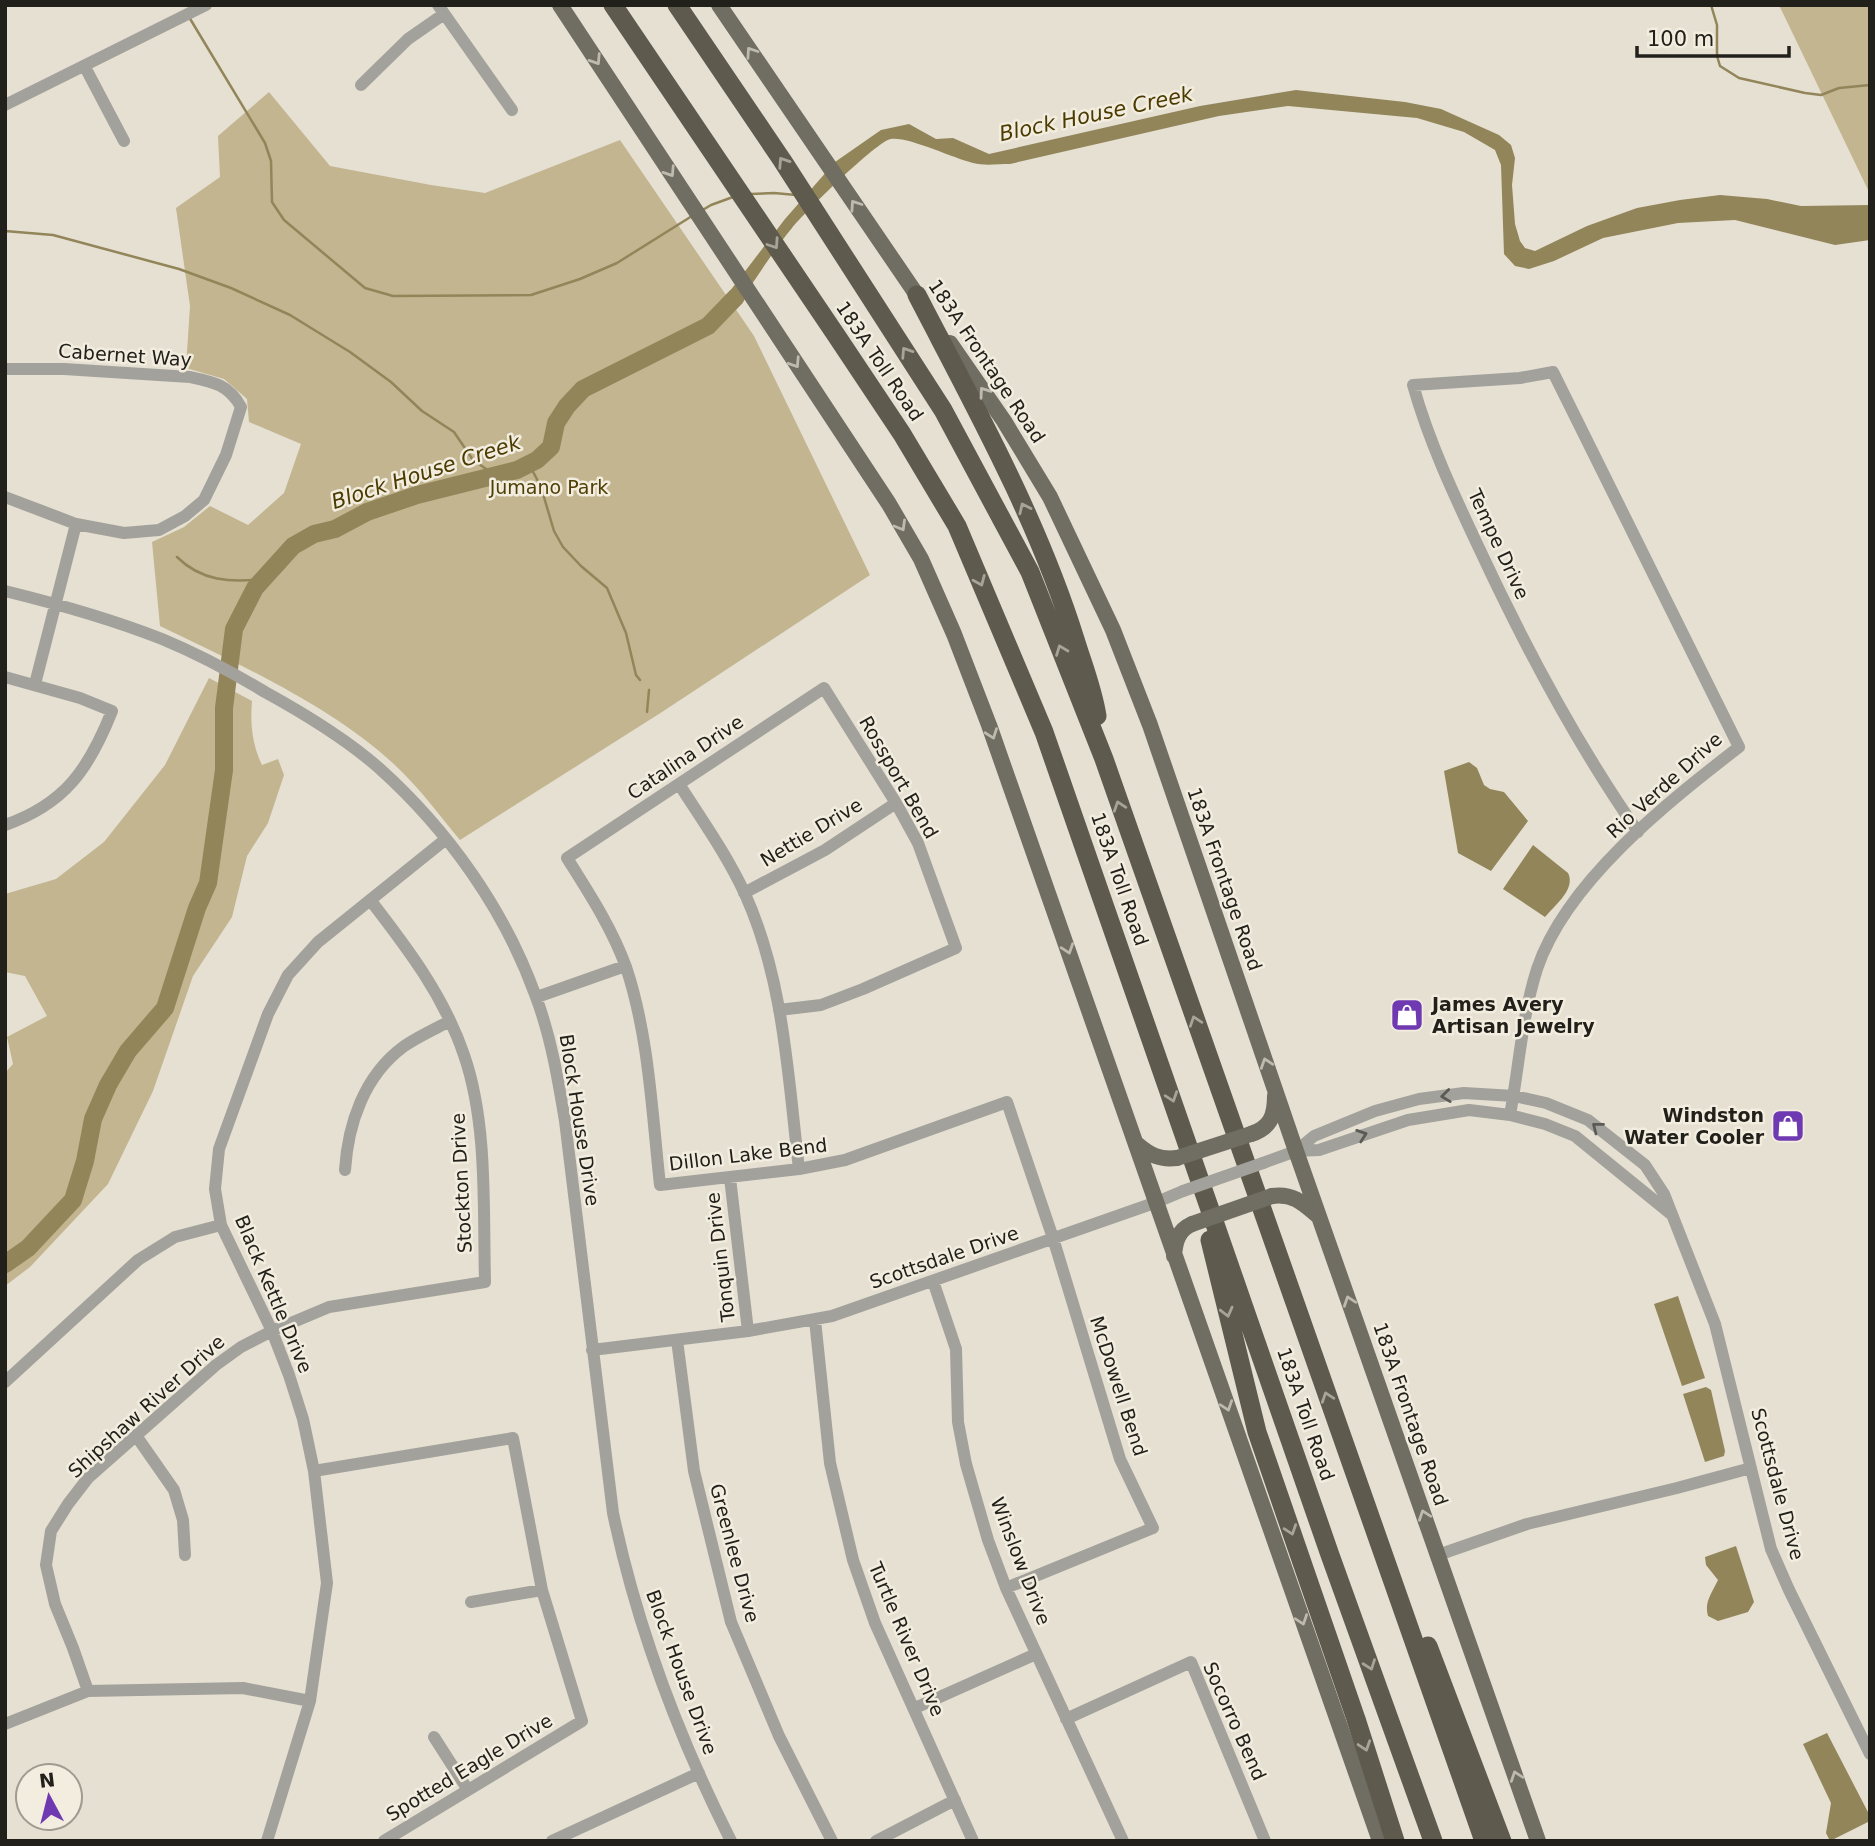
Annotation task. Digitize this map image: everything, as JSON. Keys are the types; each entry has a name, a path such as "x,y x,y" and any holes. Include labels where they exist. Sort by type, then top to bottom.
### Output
{"highway":[{"name":"183A Toll Road","path":"613,5 902,434 957,526 1044,732 1433,1841"},
{"name":"183A Toll Road","path":"677,5 943,410 1030,572 1104,759 1484,1841"},
{"path":"917,295 1002,460 1035,532 1069,619 1094,700 1104,759"},
{"path":"1182,1127 1257,1432 1395,1841"},
{"path":"1350,1462 1384,1529 1502,1841"}],"main road":[{"path":"560,5 865,468 921,559 954,634 993,737 1380,1841"},
{"name":"183A Frontage Road","path":"719,5 1004,421 1050,497 1113,629 1150,725 1538,1841"},
{"path":"1136,1144 1163,1160 1177,1158 1262,1130 1273,1118 1275,1087"},
{"path":"1174,1257 1179,1234 1185,1227 1272,1196 1283,1194 1294,1197 1320,1218"}],"street":[{"path":"5,106 204,6"},
{"path":"361,85 441,9 512,110"},
{"path":"85,67 124,141"},
{"name":"Cabernet Way","path":"5,369 64,369 190,377 219,385 232,392 241,407 214,481 204,500 185,516 159,530 124,533 76,524"},
{"name":"Tempe Drive","path":"1553,372 1520,378 1413,385 1429,435 1517,629 1599,776 1638,832"},
{"name":"Rio Verde Drive","path":"1510,1115 1529,998 1538,966 1561,920 1595,876 1638,832 1739,747 1553,372"},
{"path":"5,497 76,524 34,684"},
{"name":"Block House Drive","path":"5,591 56,604 163,639 217,664 308,716 378,768 430,819 494,909 537,997 554,1060 565,1121 613,1513 625,1570 663,1687 731,1841"},
{"path":"5,677 34,684 111,711 88,761 61,795 32,816 5,825"},
{"name":"Catalina Drive","path":"567,858 824,688"},
{"name":"Rossport Bend","path":"779,1010 821,1005 956,948 918,843 824,688"},
{"path":"679,784 718,844 744,893 761,934 779,1010 799,1169"},
{"name":"Nettie Drive","path":"744,893 825,850 896,803"},
{"name":"Black Kettle Drive","path":"267,1841 310,1701 327,1583 314,1471 303,1419 272,1331 221,1225 215,1189 219,1149 268,1014 288,975 318,942 446,839"},
{"name":"Dillon Lake Bend","path":"567,858 603,915 625,965 640,1017 660,1185 799,1169 845,1160 1007,1102"},
{"name":"Stockton Drive","path":"371,901 413,955 450,1021 465,1056 476,1104 480,1144 485,1282"},
{"path":"537,997 625,965"},
{"path":"345,1170 346,1146 362,1096 378,1070 403,1046 450,1021"},
{"name":"Scottsdale Drive","path":"1296,1151 1314,1136 1376,1111 1419,1099 1464,1093 1514,1096 1546,1103 1588,1120 1645,1165 1664,1194 1715,1324 1771,1549 1870,1754"},
{"name":"McDowell Bend","path":"1006,1588 1153,1528 1120,1459 1053,1238 1007,1102"},
{"name":"Scottsdale Drive","path":"592,1350 748,1331 815,1320 849,1311 1296,1151 1319,1150 1408,1120 1469,1110 1510,1115 1545,1124 1575,1136 1672,1215"},
{"name":"Tonquin Drive","path":"730,1178 748,1331"},
{"path":"5,1382 138,1260 175,1237 221,1225"},
{"name":"Winslow Drive","path":"933,1281 956,1349 958,1422 988,1539 1006,1588 1123,1841"},
{"name":"Shipshaw River Drive","path":"88,1691 55,1604 46,1565 51,1531 89,1478 216,1365 241,1347 272,1331 329,1307 485,1282"},
{"name":"Turtle River Drive","path":"815,1320 830,1463 853,1560 875,1623 973,1841"},
{"name":"Greenlee Drive","path":"677,1340 694,1471 732,1622 779,1736 832,1841"},
{"path":"137,1437 174,1490 183,1520 185,1555"},
{"name":"Spotted Eagle Drive","path":"314,1471 513,1438 542,1590 582,1721 384,1841"},
{"path":"1438,1555 1527,1524 1751,1468"},
{"path":"471,1602 542,1590"},
{"path":"915,1709 1036,1654"},
{"name":"Socorro Bend","path":"1066,1719 1191,1661 1265,1841"},
{"path":"5,1724 88,1691 243,1688 310,1701"},
{"path":"434,1737 468,1790"},
{"path":"552,1841 699,1773"},
{"path":"876,1841 955,1800"}],"green space":[{"path":"1779,5 1870,5 1870,194"},
{"name":"Jumano Park","path":"269,92 330,166 485,193 620,140 754,336 870,575 662,712 460,840 398,768 346,726 285,689 160,626 152,542 184,527 210,506 248,525 284,493 301,444 249,422 247,399 224,379 186,368 190,306 176,208 220,177 218,136"},
{"path":"209,678 252,701 252,734 262,765 278,759 284,775 268,823 247,856 232,917 193,976 153,1091 108,1184 30,1267 5,1286 5,1073 13,1064 7,1037 47,1016 25,976 5,972 5,894 56,879 104,842 165,765"}],"shaded area":[{"path":"1296,90 1405,102 1441,109 1499,135 1511,145 1515,158 1512,185 1515,224 1520,241 1525,248 1535,251 1587,226 1637,208 1720,195 1767,199 1801,206 1870,205 1870,240 1835,245 1735,220 1678,223 1603,238 1554,261 1529,269 1515,266 1504,254 1501,165 1495,150 1464,132 1417,118 1288,106 1219,116 1010,164 977,164 909,141 891,139 857,164 799,220 726,319 717,308 785,219 835,162 881,130 909,124 936,139 953,138 989,154 1200,106"},
{"path":"1469,762 1477,768 1484,785 1504,792 1528,821 1491,871 1458,853 1444,771"},
{"path":"1533,845 1568,873 1570,879 1567,891 1545,917 1503,889"},
{"path":"1678,1296 1705,1378 1682,1386 1654,1304"},
{"path":"1706,1387 1711,1390 1725,1451 1724,1456 1705,1462 1683,1394"},
{"path":"1736,1546 1754,1602 1748,1612 1718,1621 1708,1616 1708,1602 1718,1580 1706,1565 1705,1557"},
{"path":"1827,1733 1870,1816 1870,1821 1830,1841 1826,1833 1831,1803 1803,1744"}],"waterway":[{"path":"1711,5 1717,25 1717,56 1720,66 1739,78 1821,95 1839,88 1870,85"},
{"path":"189,17 265,143 271,161 272,202 284,220 365,288 393,296 531,295 617,263 692,216"},
{"path":"750,194 796,195"},
{"path":"701,211 733,197"},
{"path":"5,231 53,235 179,269 231,288 290,315 350,352 391,382 422,411 454,432 473,460 495,475"},
{"name":"Block House Creek","path":"5,1264 28,1248 73,1200 85,1161 93,1119 108,1085 128,1051 165,1008 197,908 208,883 224,770 224,708 234,629 255,588 293,546 314,534 335,529 367,512 417,495 517,470 537,460 551,447 556,423 583,389 708,326 736,297"},
{"path":"529,464 541,487 554,531 563,547 607,588 626,633 636,675 640,680"},
{"path":"177,557 206,576 239,581 263,579"},
{"path":"647,712 649,690"}],"place":[{"name":"James Avery Artisan Jewelry","path":"1407,1015"},
{"name":"Windston Water Cooler","path":"1788,1126"}]}
